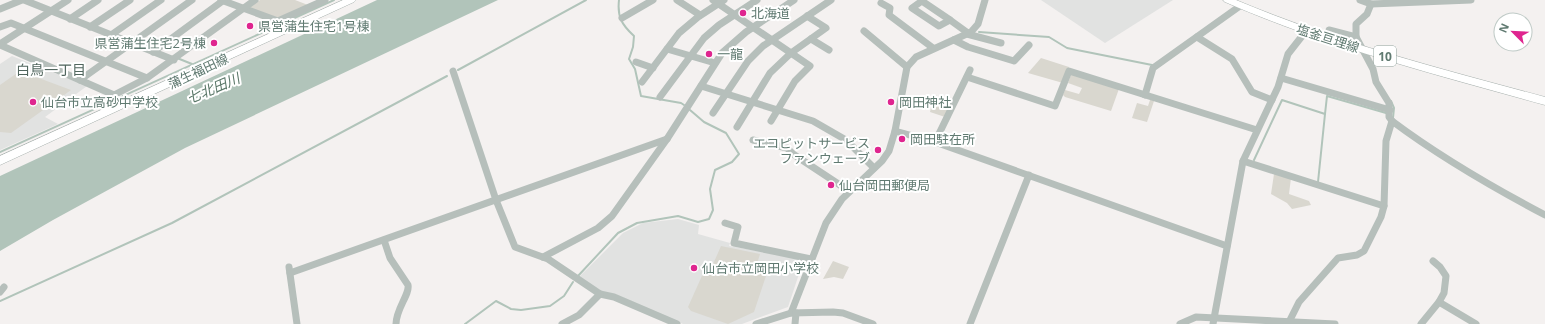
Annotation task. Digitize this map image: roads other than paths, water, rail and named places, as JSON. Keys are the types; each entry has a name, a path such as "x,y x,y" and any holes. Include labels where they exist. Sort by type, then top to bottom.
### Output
{"main road":[{"name":"蒲生福田線","path":"0,161 351,0"},
{"name":"塩釜亘理線","path":"1228,0 1306,32 1363,50 1545,101"}],"street":[{"path":"0,9 23,0 72,17 176,59"},
{"path":"0,44 68,0"},
{"path":"72,17 98,0"},
{"path":"92,25 130,0"},
{"path":"113,34 161,0"},
{"path":"80,80 192,0"},
{"path":"155,51 223,0 278,21 325,0"},
{"path":"0,44 114,95 147,78 176,59 255,0"},
{"path":"622,18 653,0"},
{"path":"677,0 700,15"},
{"path":"660,97 704,38 719,25 757,0"},
{"path":"543,257 598,228 612,216 667,139 722,53 734,41 753,27 794,0"},
{"path":"713,113 748,61 763,46 831,0"},
{"path":"795,324 794,313 811,259 826,223 842,199 889,151 896,131 898,111 907,66 916,57 968,33 978,24 985,0"},
{"path":"1360,0 1370,4 1405,1 1471,0"},
{"path":"642,82 679,33 718,1 735,15 810,66 795,81 771,121"},
{"path":"950,20 939,26 912,8 921,1 950,20 968,33 1001,43"},
{"path":"881,3 890,8 889,15 933,48"},
{"path":"1370,4 1367,14 1356,24 1356,36 1373,69 1376,82 1389,103 1389,117 1392,121 1430,149 1503,193 1545,215"},
{"path":"1144,95 1154,68 1240,6"},
{"path":"736,127 770,73 791,53 826,28 807,16"},
{"path":"0,27 11,23 147,78"},
{"path":"864,30 907,66"},
{"path":"1330,30 1356,36"},
{"path":"1214,320 1243,161 1272,100 1281,78 1288,54 1306,32"},
{"path":"1197,37 1232,59 1252,92 1272,100"},
{"path":"811,39 829,50"},
{"path":"954,40 968,47 1014,62 1029,45"},
{"path":"667,49 715,63"},
{"path":"636,62 653,68"},
{"path":"935,142 970,70"},
{"path":"453,71 496,200 515,248 543,257 600,294 614,297 677,324"},
{"path":"967,77 1055,106 1069,71 1257,130"},
{"path":"1281,78 1390,110"},
{"path":"701,86 813,121 846,140 874,168"},
{"path":"1290,320 1299,302 1338,258 1357,255 1364,251 1381,216 1384,206 1386,141 1392,121"},
{"path":"896,131 935,142 1227,246"},
{"path":"297,324 290,270 384,240 667,139"},
{"path":"753,140 787,148 793,154 850,191"},
{"path":"1243,161 1384,206"},
{"path":"970,324 1029,175"},
{"path":"725,223 738,227 734,243 811,259"},
{"path":"384,240 390,258 408,285 409,290 400,304 395,316 396,324"},
{"path":"1421,324 1440,302 1444,293 1446,276 1440,267 1433,261"},
{"path":"562,324 579,315 600,294"},
{"path":"1440,302 1476,324"},
{"path":"756,324 794,313 843,313 873,324"},
{"path":"1180,324 1196,317 1214,320 1290,320 1335,324"}],"water":[{"name":"七北田川","path":"377,0 498,0 185,148 53,220 0,251 0,176"}],"waterway":[{"path":"0,152 334,0"},
{"path":"458,70 586,0"},
{"path":"619,0 621,20 634,36 633,47 629,59 635,69 641,96 681,103 684,105"},
{"path":"979,32 1049,37 1067,48 1152,65"},
{"path":"177,58 192,64"},
{"path":"0,301 172,223 447,76"},
{"path":"1325,114 1327,96 1386,113"},
{"path":"1254,160 1282,100 1325,114"},
{"path":"1391,101 1394,108 1393,118"},
{"path":"578,276 618,233 637,223 678,216 698,222 709,219 713,210 710,189 715,170 732,162 739,154 726,133 704,122 690,110"},
{"path":"1318,182 1325,114"},
{"path":"465,324 496,301 511,309 521,310 550,306 564,296 573,282"}],"place":[{"name":"北海道","path":"743,13"},
{"name":"県営蒲生住宅1号棟","path":"250,26"},
{"name":"県営蒲生住宅2号棟","path":"214,43"},
{"name":"一龍","path":"709,54"},
{"name":"仙台市立高砂中学校","path":"33,102"},
{"name":"岡田神社","path":"891,102"},
{"name":"岡田駐在所","path":"902,139"},
{"name":"エコピットサービス ファンウェーブ","path":"878,150"},
{"name":"仙台岡田郵便局","path":"831,185"},
{"name":"仙台市立岡田小学校","path":"694,268"}],"district":[{"name":"白鳥一丁目","path":"51,69"}]}
